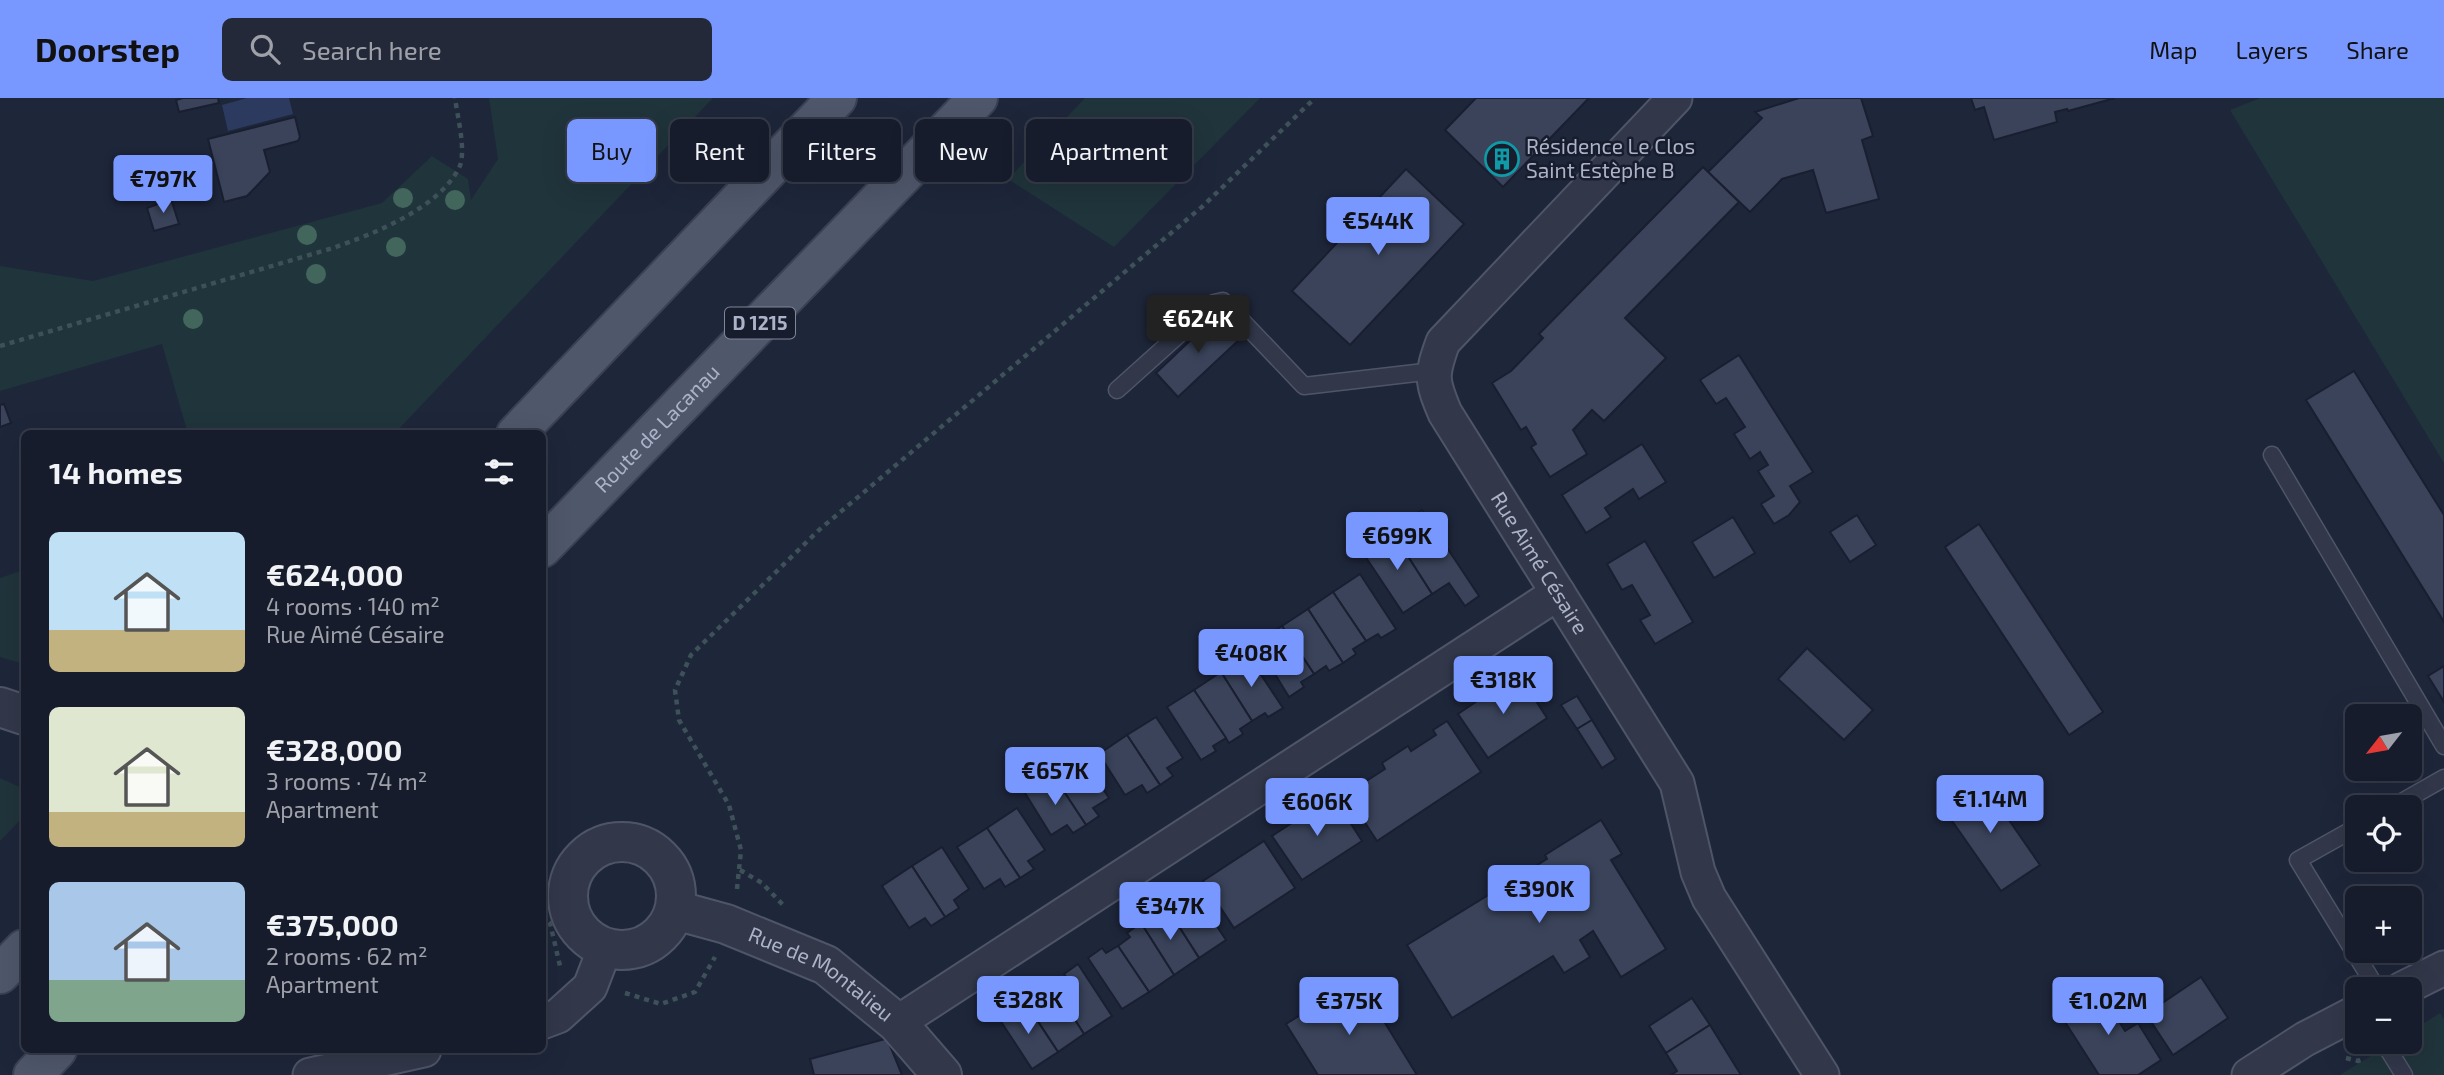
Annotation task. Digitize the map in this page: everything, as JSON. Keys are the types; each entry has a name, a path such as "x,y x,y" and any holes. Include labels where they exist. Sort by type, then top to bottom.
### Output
{"main road":[{"path":"520,430 837,98"},
{"name":"Route de Lacanau","path":"546,544 978,98"},
{"path":"0,974 21,952"},
{"path":"33,1075 54,1053"}],"street":[{"path":"1433,371 1443,342 1675,98"},
{"name":"Rue Aimé Césaire","path":"1433,371 1445,413 1678,783 1698,872 1709,898 1822,1075"},
{"path":"897,1023 1558,593"},
{"path":"0,707 21,714"},
{"path":"546,1020 558,1016 590,987 598,965 590,941 578,930 570,915 567,899 556,879 576,867 587,854 601,845 635,843 651,850 664,862 673,876 675,910 668,927 656,939 640,948 622,951 598,965"},
{"name":"Rue de Montalieu","path":"675,910 726,925 826,964 897,1023 942,1075"},
{"path":"2422,979 2444,968"},
{"path":"2249,1075 2305,1039 2345,1019"},
{"path":"310,1075 410,1053"}],"lane":[{"path":"1117,390 1214,303 1223,301 1304,386 1433,371"},
{"path":"2272,455 2444,746"},
{"path":"2414,795 2444,778"},
{"path":"2345,834 2298,860 2370,977"},
{"path":"2391,1054 2404,1075"}],"path":[{"path":"0,346 333,248 376,233 413,213 444,187 460,166 461,137 454,98"},
{"path":"546,919 550,923 561,970 598,965 661,1004 695,992 717,954 737,890 741,850 729,805 679,720 675,690 691,655 820,530 1203,206 1315,98"}],"shaded area":[{"path":"489,98 713,98 693,119 670,119 670,143 656,158 656,119 567,119 567,182 633,182 398,430 187,430 162,344 0,391 0,266 93,281 382,203 432,156 468,179 471,200 498,159"},
{"path":"1085,98 1260,98 1192,167 1192,119 1065,119"},
{"path":"2260,98 2444,98 2444,463 2230,110"},
{"path":"1026,160 1026,182 1178,182 1114,247 1012,182 1012,175"},
{"path":"21,571 21,663 0,657 0,578"},
{"path":"0,778 21,788 21,819 0,841"},
{"path":"2440,1013 2444,1019 2444,1075 2340,1075 2374,1054 2422,1054 2422,1024"}],"water":[{"path":"247,98 289,98 293,114 228,131 222,105"}],"building":[{"path":"218,98 219,103 179,112 176,100"},
{"name":"Résidence Le Clos Saint Estèphe B","path":"1476,98 1589,98 1503,187 1445,130"},
{"path":"1799,98 1861,98 1873,136 1862,140 1879,199 1826,213 1813,170 1782,179 1750,212 1708,172 1762,118 1755,112"},
{"path":"1971,98 2115,98 2055,112 2057,122 1994,140 1984,107 1975,110"},
{"path":"295,117 300,137 298,141 264,150 270,172 247,196 224,202 208,139"},
{"path":"1703,167 1739,202 1625,318 1666,358 1604,421 1592,410 1573,430 1587,454 1550,477 1531,447 1536,444 1526,427 1521,430 1492,383 1511,371 1543,338 1539,334"},
{"path":"1406,169 1464,224 1350,345 1292,291"},
{"path":"171,199 179,224 154,231 147,208"},
{"path":"1218,314 1241,338 1178,397 1156,373"},
{"path":"1739,355 1813,472 1790,486 1800,502 1789,515 1774,524 1761,504 1774,496 1758,471 1768,465 1760,452 1750,459 1734,434 1745,427 1726,398 1716,404 1700,380"},
{"path":"2354,371 2444,515 2444,622 2306,400"},
{"path":"4,404 11,423 0,427 0,405"},
{"path":"1642,444 1666,482 1639,499 1633,489 1605,508 1611,517 1586,533 1562,495"},
{"path":"1422,510 1479,596 1465,606 1449,583 1432,594 1391,530"},
{"path":"1857,515 1876,545 1850,562 1830,532"},
{"path":"1733,517 1755,553 1714,578 1692,542"},
{"path":"1979,524 2103,712 2069,735 1945,547"},
{"path":"1391,530 1432,594 1403,613 1361,550"},
{"path":"1645,541 1693,622 1655,644 1640,620 1650,615 1632,585 1622,590 1607,564"},
{"path":"1360,574 1396,629 1381,638 1378,634 1366,641 1333,592"},
{"path":"1333,592 1366,641 1353,649 1356,654 1343,663 1308,609"},
{"path":"1308,609 1343,663 1329,671 1326,666 1314,674 1282,626"},
{"path":"1282,626 1314,674 1301,682 1304,687 1289,697 1256,643"},
{"path":"1807,648 1873,710 1844,740 1778,679"},
{"path":"1248,655 1283,708 1268,717 1265,713 1252,721 1221,672"},
{"path":"2444,666 2444,702 2428,676"},
{"path":"1221,672 1252,721 1240,729 1243,734 1229,743 1194,690"},
{"path":"1518,673 1547,718 1488,758 1458,714"},
{"path":"1194,690 1226,738 1213,746 1216,751 1201,760 1167,707"},
{"path":"1577,696 1592,720 1577,729 1561,705"},
{"path":"1156,717 1183,758 1167,768 1173,776 1160,785 1127,735"},
{"path":"1592,720 1616,759 1602,768 1577,729"},
{"path":"1447,721 1481,772 1377,841 1343,789 1357,780 1360,785 1385,769 1382,763 1408,746 1411,751 1436,735 1433,730"},
{"path":"1127,735 1160,785 1147,793 1142,785 1125,795 1099,754"},
{"path":"1082,757 1109,798 1093,808 1099,816 1086,825 1053,775"},
{"path":"1053,775 1086,825 1073,833 1067,825 1051,835 1025,793"},
{"path":"1980,778 2040,865 2001,891 1941,805"},
{"path":"1333,796 1362,841 1302,880 1272,836"},
{"path":"1017,808 1045,850 1028,861 1034,869 1020,878 987,828"},
{"path":"1601,820 1622,854 1611,860 1666,949 1621,977 1593,931 1580,940 1590,957 1564,973 1553,956 1452,1018 1407,945 1547,859 1545,855"},
{"path":"987,828 1020,878 1005,887 1000,879 984,889 957,847"},
{"path":"1264,841 1295,888 1234,928 1203,881"},
{"path":"942,847 969,889 954,900 959,908 945,917 912,866"},
{"path":"912,866 945,917 931,926 925,918 909,928 882,886"},
{"path":"1192,889 1226,940 1199,958 1169,911 1181,904 1178,899"},
{"path":"1169,911 1199,958 1174,975 1141,923 1154,915 1157,920"},
{"path":"1141,923 1174,975 1149,992 1118,946 1130,937 1127,933"},
{"path":"1118,946 1149,992 1122,1009 1088,958 1102,948 1106,953"},
{"path":"1078,964 1112,1016 1084,1034 1054,987 1067,978 1064,974"},
{"path":"2201,977 2228,1018 2173,1055 2146,1014"},
{"path":"1358,979 1417,1075 1318,1075 1286,1024"},
{"path":"2097,986 2125,1031 2138,1023 2161,1060 2138,1075 2099,1075 2058,1011"},
{"path":"1054,987 1084,1034 1058,1052 1024,1000 1039,990 1042,995"},
{"path":"1692,998 1710,1025 1666,1053 1649,1026"},
{"path":"1027,1005 1058,1052 1032,1069 998,1017 1012,1008 1015,1013"},
{"path":"1710,1025 1741,1075 1671,1075 1677,1071 1666,1053"},
{"path":"885,1039 902,1075 814,1075 810,1059"}],"place":[{"name":"Résidence Le Clos Saint Estèphe B","path":"1502,159"}]}
